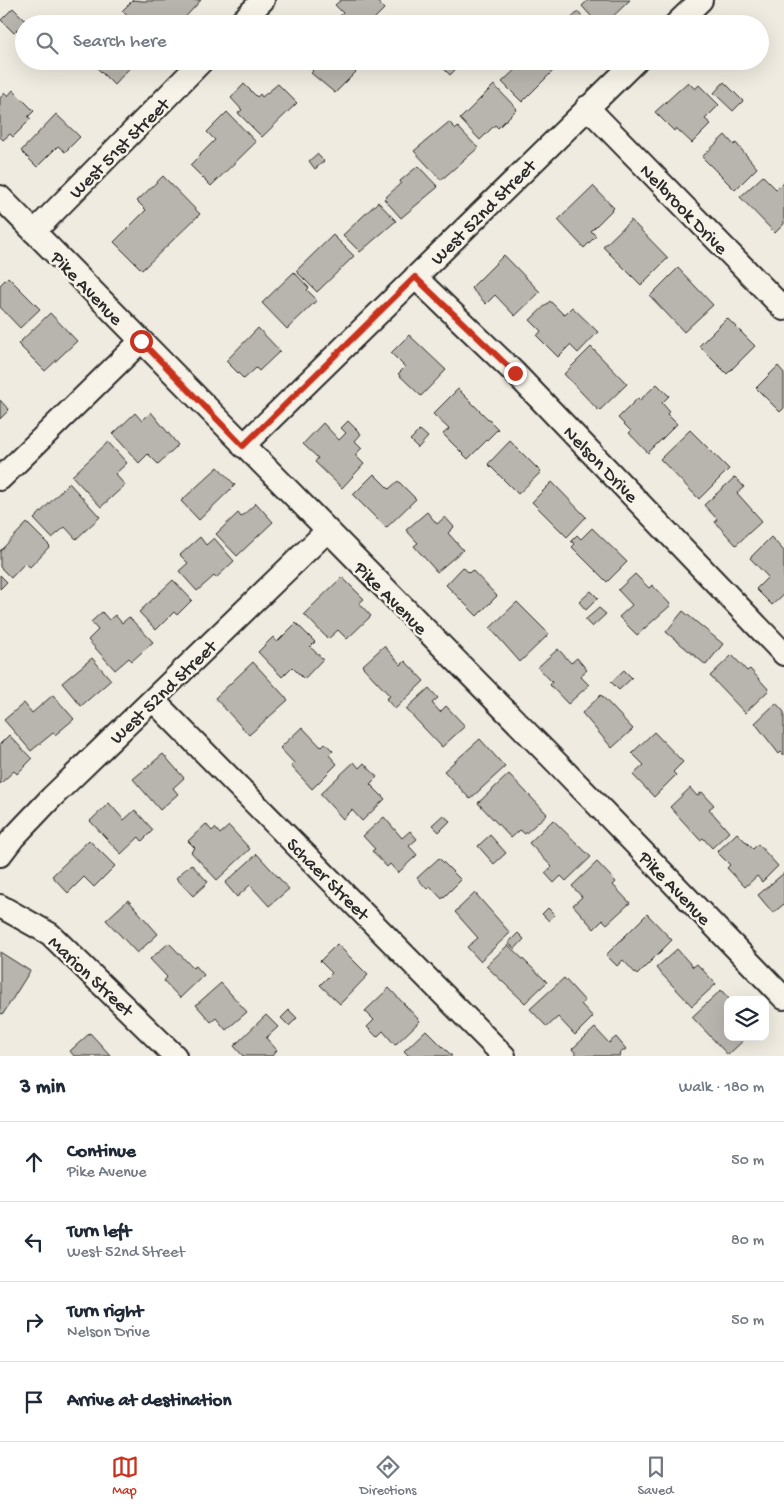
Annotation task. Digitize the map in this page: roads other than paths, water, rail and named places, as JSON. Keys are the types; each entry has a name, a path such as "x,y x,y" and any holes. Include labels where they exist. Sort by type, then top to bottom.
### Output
{"street":[{"path":"685,15 701,0"},
{"path":"246,15 256,2"},
{"name":"West 51st Street","path":"34,232 193,70"},
{"name":"West 52nd Street","path":"243,446 626,70"},
{"name":"Nelbrook Drive","path":"587,107 784,309"},
{"name":"Pike Avenue","path":"0,197 551,757 784,998"},
{"name":"Nelson Drive","path":"415,277 515,373 784,654"},
{"path":"0,479 141,341"},
{"name":"West 52nd Street","path":"0,855 12,838 51,798 327,531"},
{"name":"Schaer Street","path":"153,700 504,1056"},
{"name":"Marion Street","path":"0,906 50,934 175,1056"}]}
